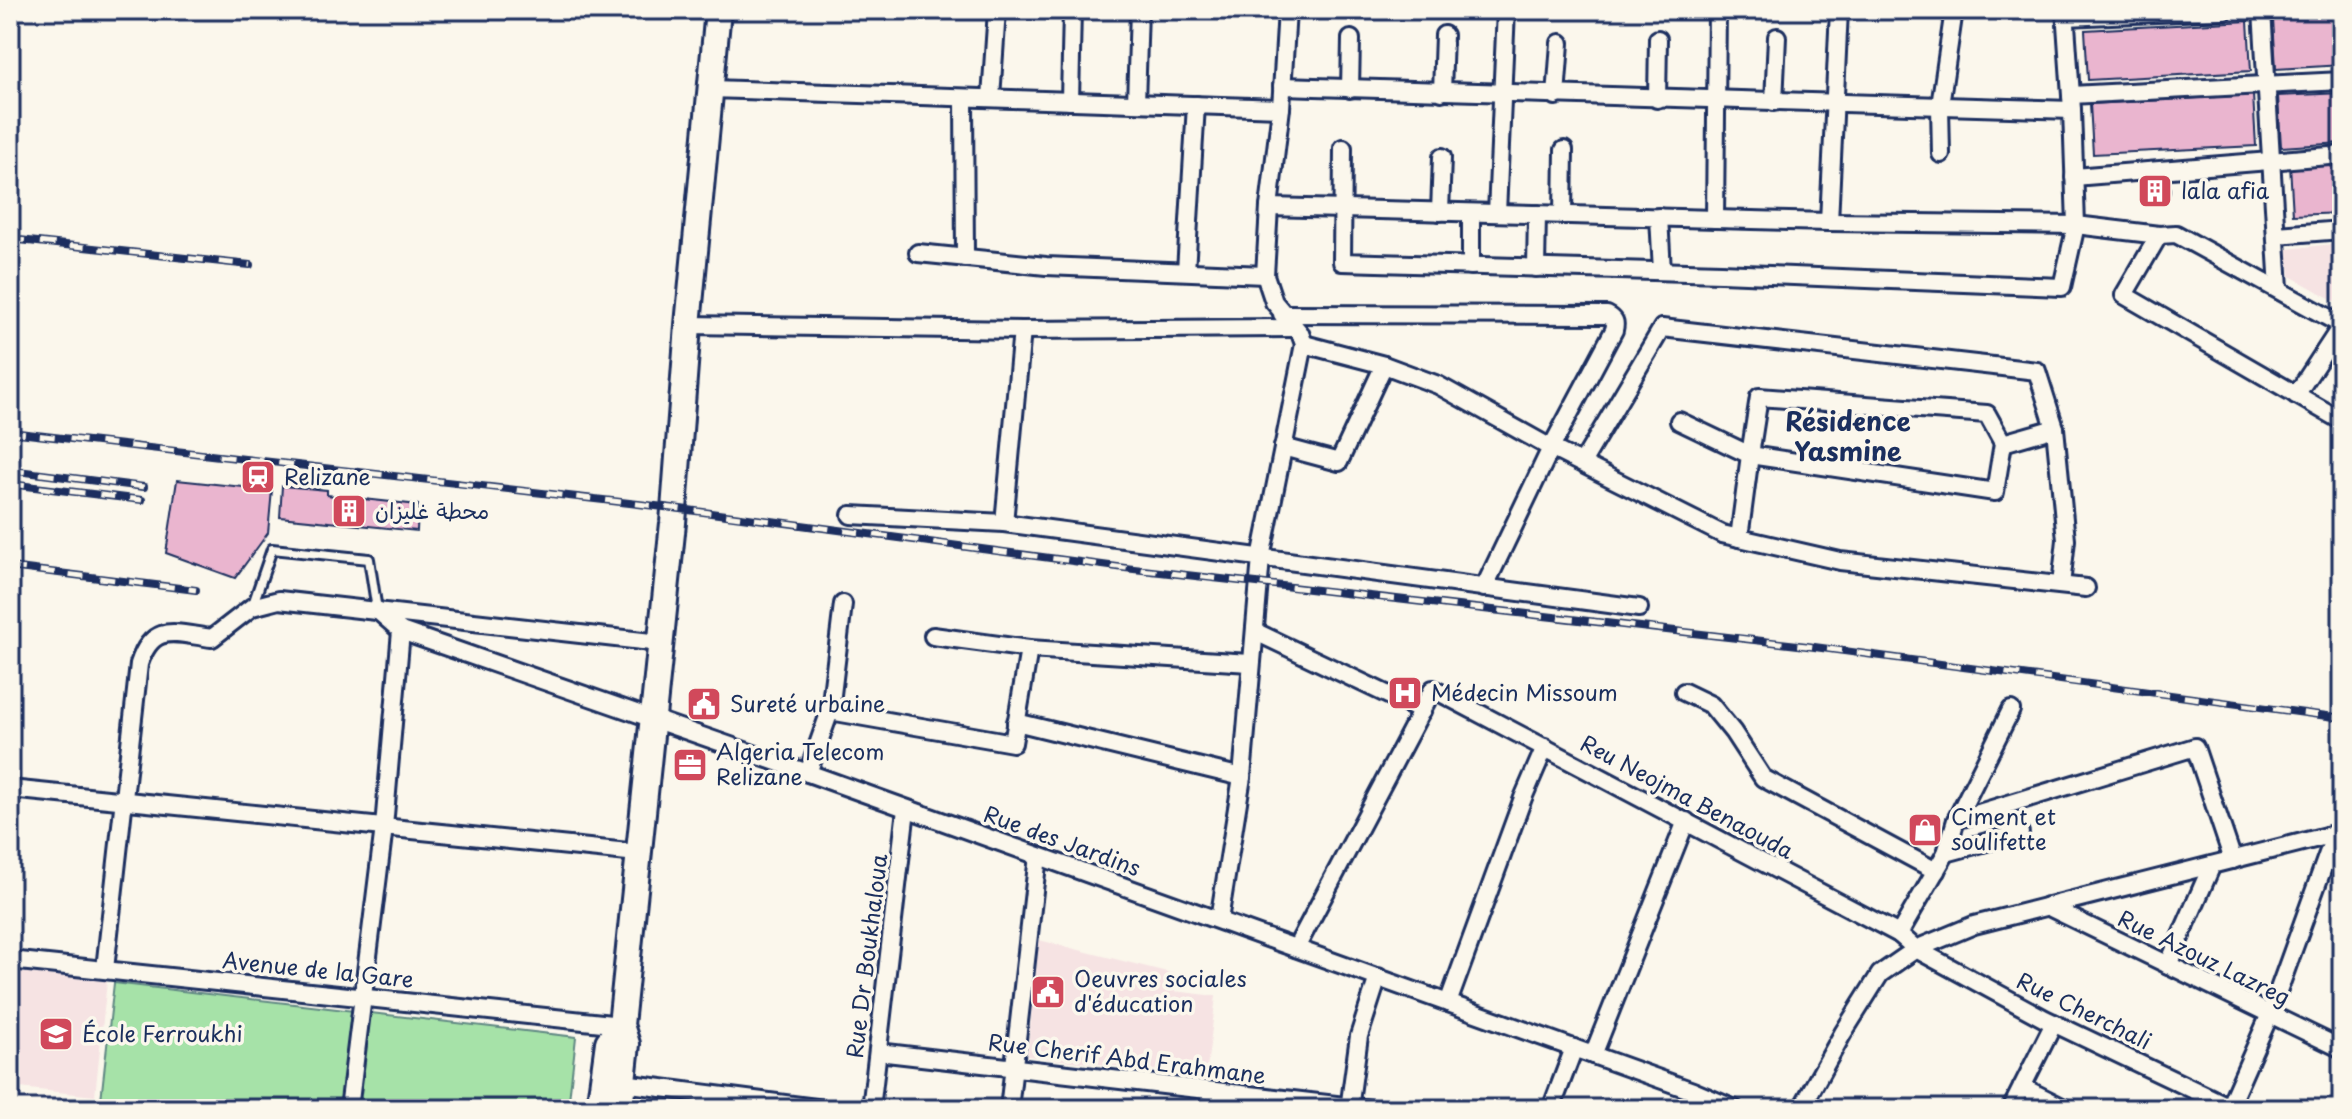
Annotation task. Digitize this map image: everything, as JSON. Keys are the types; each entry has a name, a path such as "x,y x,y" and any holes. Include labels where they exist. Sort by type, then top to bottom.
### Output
{"street":[{"path":"620,1109 627,1044 621,1025 660,643 718,10"},
{"path":"991,98 997,10"},
{"path":"1070,101 1072,10"},
{"path":"1136,103 1139,10"},
{"path":"1219,920 1242,777 1261,558 1304,344 1300,333 1274,302 1265,275 1287,10"},
{"path":"1497,213 1506,10"},
{"path":"1715,219 1717,10"},
{"path":"1829,222 1839,10"},
{"path":"1941,154 1940,106 1954,10"},
{"path":"1343,148 1342,262 2062,287 2076,225 2065,14 2225,10"},
{"path":"2262,10 2279,289"},
{"path":"1442,92 1444,35"},
{"path":"1774,102 1777,37"},
{"path":"1350,89 1351,39"},
{"path":"1657,99 1658,39"},
{"path":"1556,96 1560,43"},
{"path":"1282,86 1940,106 2072,103 2342,81"},
{"path":"711,89 1281,108"},
{"path":"964,98 965,258"},
{"path":"1186,271 1196,105"},
{"path":"1563,215 1564,150"},
{"path":"2074,177 2342,155"},
{"path":"1440,212 1442,157"},
{"path":"1269,207 1829,222 2076,225 2159,235 2176,234 2342,325 2296,395"},
{"path":"1471,213 1471,266"},
{"path":"1536,268 1537,214"},
{"path":"1659,217 1662,271"},
{"path":"2276,235 2342,230"},
{"path":"2159,235 2124,295 2342,421"},
{"path":"918,253 1046,266 1265,275"},
{"path":"1282,314 1607,315 1615,323 1484,588"},
{"path":"688,325 1022,330 1293,328"},
{"path":"1582,463 1662,328 2037,371 2055,428 2066,540 2061,585"},
{"path":"1004,523 1022,330"},
{"path":"1304,344 1384,365 1438,385 1551,448 1722,534 1840,561 2086,588"},
{"path":"1283,447 1339,462 1384,365"},
{"path":"1679,421 1750,455 1995,492 2003,443 1987,414 1759,397 1750,455 1739,538"},
{"path":"2003,443 2055,428"},
{"path":"851,515 1004,523 1639,608"},
{"path":"105,969 139,664 150,640 159,634 212,638 252,607 279,600 660,643"},
{"path":"808,773 830,711 843,604"},
{"name":"Rue des Jardins","path":"377,610 401,631 1219,920 1693,1091 1735,1109"},
{"path":"349,1109 384,827 401,631"},
{"path":"1256,632 1422,711 1296,948"},
{"path":"933,636 1029,649 1250,663"},
{"path":"830,711 1013,743 1029,649"},
{"name":"Reu Neojma Benaouda","path":"1422,711 1433,689 1899,934 1916,949"},
{"path":"1684,692 1711,705 1763,778 1936,871"},
{"path":"1899,934 1946,853 1956,820 2011,710"},
{"path":"1016,722 1242,777"},
{"path":"1448,1003 1523,798 1545,747"},
{"path":"1956,820 2195,747 2233,860"},
{"path":"10,789 638,853"},
{"name":"Rue Dr Boukhaloua","path":"871,1109 906,809"},
{"path":"1593,1055 1686,821"},
{"path":"1946,853 2020,833"},
{"path":"1801,1109 1880,974 1916,949 1974,925 2340,836"},
{"path":"2232,1108 2340,836"},
{"path":"1009,1109 1038,856"},
{"path":"2168,965 2212,865"},
{"name":"Rue Azouz Lazreg","path":"2047,906 2342,1049"},
{"name":"Rue Cherchali","path":"1916,949 2054,1023 2232,1108"},
{"name":"Avenue de la Gare","path":"10,960 621,1025"},
{"path":"1349,1108 1359,1036 1378,977"},
{"path":"2011,1109 2054,1023"},
{"path":"599,1109 608,1042 621,1025"},
{"path":"1551,1109 1574,1048"},
{"name":"Rue Cherif Abd Erahmane","path":"878,1052 1371,1109"},
{"path":"623,1083 824,1109"},
{"path":"2022,1087 2066,1109"},
{"path":"2189,1109 2197,1091"}],"lane":[{"path":"252,607 272,549 369,559 377,610"}],"shaded area":[{"path":"2342,243 2342,305 2290,276 2287,249"},
{"path":"1039,940 1175,974 1174,991 1216,996 1206,1076 1027,1056"},
{"name":"École Ferroukhi","path":"10,971 107,981 95,1096 10,1087"}],"green space":[{"path":"114,983 576,1037 568,1109 100,1109"}],"building":[{"path":"2342,15 2342,65 2276,69 2273,19"},
{"path":"2248,21 2251,71 2088,80 2085,30"},
{"path":"2342,93 2342,143 2281,147 2278,96"},
{"path":"2253,95 2256,146 2093,154 2090,104"},
{"path":"2342,162 2342,213 2293,215 2290,165"},
{"name":"lala afia","path":"2155,175 2161,176 2169,184 2169,196 2161,204 2155,205 2149,204 2141,196 2140,190 2141,184 2149,176"},
{"path":"177,480 272,490 268,533 235,578 166,553"},
{"name":"محطة غليزان","path":"282,486 327,490 327,495 418,505 417,531 280,517"}],"railway":[{"path":"10,239 250,265"},
{"path":"10,432 673,508 1125,568 1807,646 2342,718"},
{"path":"10,470 144,487"},
{"path":"10,484 142,500"},
{"path":"10,567 196,590"}],"place":[{"name":"lala afia","path":"2155,191"},
{"name":"Relizane","path":"258,477"},
{"name":"محطة غليزان","path":"349,511"},
{"name":"Médecin Missoum","path":"1405,693"},
{"name":"Sureté urbaine","path":"704,704"},
{"name":"Algeria Telecom Relizane","path":"690,765"},
{"name":"Ciment et soulifette","path":"1925,830"},
{"name":"Oeuvres sociales d'éducation","path":"1048,992"},
{"name":"École Ferroukhi","path":"56,1034"}],"district":[{"name":"Résidence Yasmine","path":"1848,437"}]}
